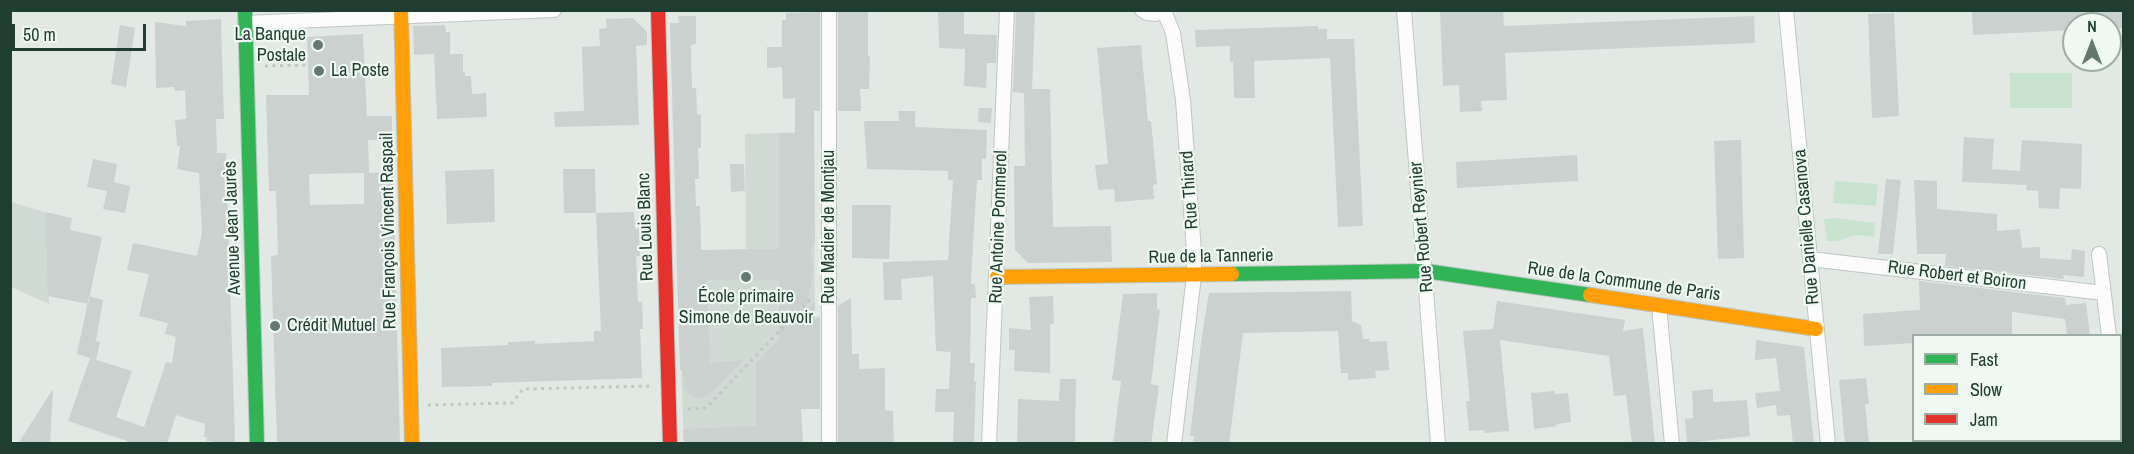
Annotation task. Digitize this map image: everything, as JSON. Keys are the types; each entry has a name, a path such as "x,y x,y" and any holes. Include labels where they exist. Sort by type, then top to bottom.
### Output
{"street":[{"path":"245,17 554,10"},
{"name":"Rue Louis Blanc","path":"658,10 670,444"},
{"name":"Rue Madier de Montjau","path":"829,10 829,444"},
{"name":"Rue Antoine Pommerol","path":"989,444 1007,10"},
{"path":"1142,10 1156,14 1164,11"},
{"name":"Rue Robert Reynier","path":"1404,10 1438,444"},
{"name":"Rue Danielle Casanova","path":"1786,10 1828,444"},
{"name":"Rue Thirard","path":"1164,11 1173,33 1183,100 1194,252 1194,276 1174,444"},
{"name":"Rue François Vincent Raspail","path":"401,14 412,444"},
{"name":"Avenue Jean Jaurès","path":"245,17 257,444"},
{"path":"2099,254 2109,334"},
{"name":"Rue Robert et Boiron","path":"1810,259 2104,293"},
{"name":"Rue de la Tannerie","path":"997,277 1426,271"},
{"name":"Rue de la Commune de Paris","path":"1426,271 1816,329"},
{"path":"1659,306 1672,444"}],"path":[{"path":"263,66 308,65"},
{"path":"680,409 706,408 819,291"},
{"path":"411,406 512,403 523,389 668,386"}],"shaded area":[{"name":"École primaire Simone de Beauvoir","path":"814,132 815,365 756,429 755,443 684,443 676,251 746,249 745,134"},
{"path":"11,202 45,212 49,304 11,287"}],"green space":[{"path":"2010,73 2072,73 2072,108 2010,108"},
{"path":"1835,181 1878,184 1876,206 1833,203"},
{"path":"1837,218 1875,223 1874,237 1856,235 1838,241 1827,241 1824,219"}],"building":[{"path":"938,10 964,10 964,34 997,35 996,63 987,63 986,88 964,86 965,49 939,48"},
{"path":"1016,10 1035,10 1032,89 1050,89 1053,227 1111,226 1112,262 1028,263 1015,250 1014,166 1025,166 1024,93 1013,92"},
{"path":"1440,10 1503,10 1504,26 1754,16 1755,43 1505,53 1507,100 1481,101 1482,111 1460,112 1459,85 1443,86"},
{"path":"1972,10 2124,10 2124,28 2122,28 2122,12 2062,12 2062,31 1973,35"},
{"path":"868,11 869,89 860,89 861,111 838,111 838,12"},
{"path":"820,12 820,111 814,111 815,243 810,249 814,266 805,312 815,302 815,319 820,316 820,409 801,409 803,444 684,444 683,429 756,426 756,363 779,339 779,280 707,280 710,363 744,360 707,396 699,398 689,394 685,387 682,370 680,370 670,23 679,23 678,16 696,16 696,44 691,45 692,88 696,88 697,114 701,115 701,148 698,148 699,179 695,179 696,206 700,206 701,250 779,249 779,133 795,133 795,98 783,99 782,67 767,68 767,47 782,47 782,20 786,20 786,13"},
{"path":"1894,13 1899,116 1872,118 1868,14"},
{"path":"633,18 647,32 647,45 636,46 639,125 555,127 554,112 584,111 582,47 600,46 599,29 607,28 606,19"},
{"path":"221,19 224,119 216,119 217,153 226,153 235,444 212,444 212,441 206,441 207,437 204,437 205,424 176,415 167,444 126,444 127,441 68,421 90,358 132,371 116,417 144,427 166,362 172,363 176,337 165,334 168,323 139,316 149,274 127,270 133,243 197,256 202,233 199,173 177,169 180,146 177,146 175,120 186,119 185,90 175,91 174,87 156,88 155,22 186,26 186,21"},
{"path":"120,25 135,28 126,87 111,84"},
{"path":"445,25 446,32 450,32 450,54 463,54 463,72 465,76 471,76 472,94 486,93 487,117 437,119 434,54 414,55 413,26"},
{"path":"1318,26 1318,29 1327,29 1327,39 1354,39 1363,226 1338,227 1330,58 1254,61 1255,98 1234,98 1230,46 1196,47 1195,30"},
{"path":"363,34 367,116 392,116 392,140 368,140 369,173 393,172 400,444 277,444 271,256 278,255 276,191 269,191 266,95 309,95 307,37","holes":["364,173 364,204 310,205 309,174"]},
{"path":"1141,45 1157,184 1153,185 1154,199 1115,202 1114,189 1098,190 1095,165 1108,164 1097,48"},
{"path":"979,108 992,108 991,123 978,122"},
{"path":"898,111 915,111 915,127 987,130 986,159 982,159 982,180 977,180 971,284 975,284 976,298 971,298 970,363 975,363 974,381 976,381 974,444 953,444 954,412 935,412 936,389 949,389 951,352 936,351 933,276 901,279 902,300 884,300 883,262 948,260 953,180 948,180 948,171 867,169 864,121 899,121"},
{"path":"1964,137 1994,139 1992,169 2020,171 2022,140 2082,144 2081,189 2060,188 2059,209 2039,208 2038,191 2026,190 2027,185 1962,182"},
{"path":"1741,140 1744,258 1718,259 1714,141"},
{"path":"1577,155 1578,181 1457,188 1456,162"},
{"path":"93,159 117,164 114,182 130,186 125,213 103,209 107,191 87,187"},
{"path":"730,164 744,164 745,191 731,192"},
{"path":"494,169 495,222 447,224 445,171"},
{"path":"563,169 595,169 596,213 564,213"},
{"path":"1886,179 1901,180 1893,254 1878,254"},
{"path":"1914,180 1937,181 1937,209 1997,214 1997,231 2020,229 2022,248 2040,247 2040,258 2071,260 2072,249 2085,251 2084,277 2063,275 2064,279 1945,266 1946,254 1917,254"},
{"path":"852,205 891,205 889,259 852,258"},
{"path":"45,212 72,218 70,230 102,237 88,304 48,296"},
{"path":"634,212 635,229 639,228 640,256 636,256 638,302 642,302 643,329 640,329 642,378 442,387 441,348 508,345 508,342 535,341 535,344 594,341 594,331 601,331 596,213"},
{"path":"1919,281 2065,298 2066,305 2086,303 2090,334 2067,334 2065,319 2012,312 2012,334 1912,334 1912,343 1864,346 1863,314 1920,310"},
{"path":"1351,291 1352,321 1361,325 1363,339 1369,339 1370,342 1387,341 1389,370 1375,371 1376,378 1348,380 1348,373 1341,373 1338,331 1243,333 1229,444 1193,444 1194,436 1190,436 1209,293"},
{"path":"1157,293 1157,309 1160,310 1151,384 1159,386 1151,444 1113,444 1121,381 1112,380 1123,294"},
{"path":"89,296 103,300 96,341 100,342 96,360 77,354"},
{"path":"1053,296 1054,324 1050,324 1050,373 1014,371 1015,350 1009,350 1009,328 1031,330 1029,297"},
{"path":"851,298 852,354 859,354 859,369 885,368 885,410 893,411 894,444 838,444 838,306"},
{"path":"1497,301 1625,320 1623,331 1643,328 1655,444 1632,444 1626,395 1614,396 1609,356 1500,340 1509,431 1485,433 1484,430 1469,431 1466,401 1470,401 1463,331 1493,329"},
{"path":"1756,340 1804,347 1814,444 1793,444 1790,415 1777,416 1776,405 1757,408 1755,393 1780,391 1776,358 1755,360"},
{"path":"1866,378 1869,404 1865,404 1869,444 1845,444 1839,380"},
{"path":"1060,379 1076,379 1075,444 1017,444 1018,399 1059,401"},
{"path":"53,389 50,444 18,444"},
{"path":"1713,389 1713,402 1747,400 1750,436 1687,443 1685,419 1693,418 1692,391"},
{"path":"1554,391 1555,394 1568,393 1571,422 1534,429 1531,393"}],"traffic: fast":[{"path":"245,10 257,444"},
{"path":"1232,274 1426,271 1590,295"}],"traffic: slow":[{"path":"401,10 412,444"},
{"path":"997,277 1232,274"},
{"path":"1590,295 1816,329"}],"traffic: jam":[{"path":"658,10 670,444"}],"place":[{"name":"La Banque Postale","path":"318,45"},
{"name":"La Poste","path":"319,71"},
{"name":"École primaire Simone de Beauvoir","path":"746,277"},
{"name":"Crédit Mutuel","path":"275,326"}]}
